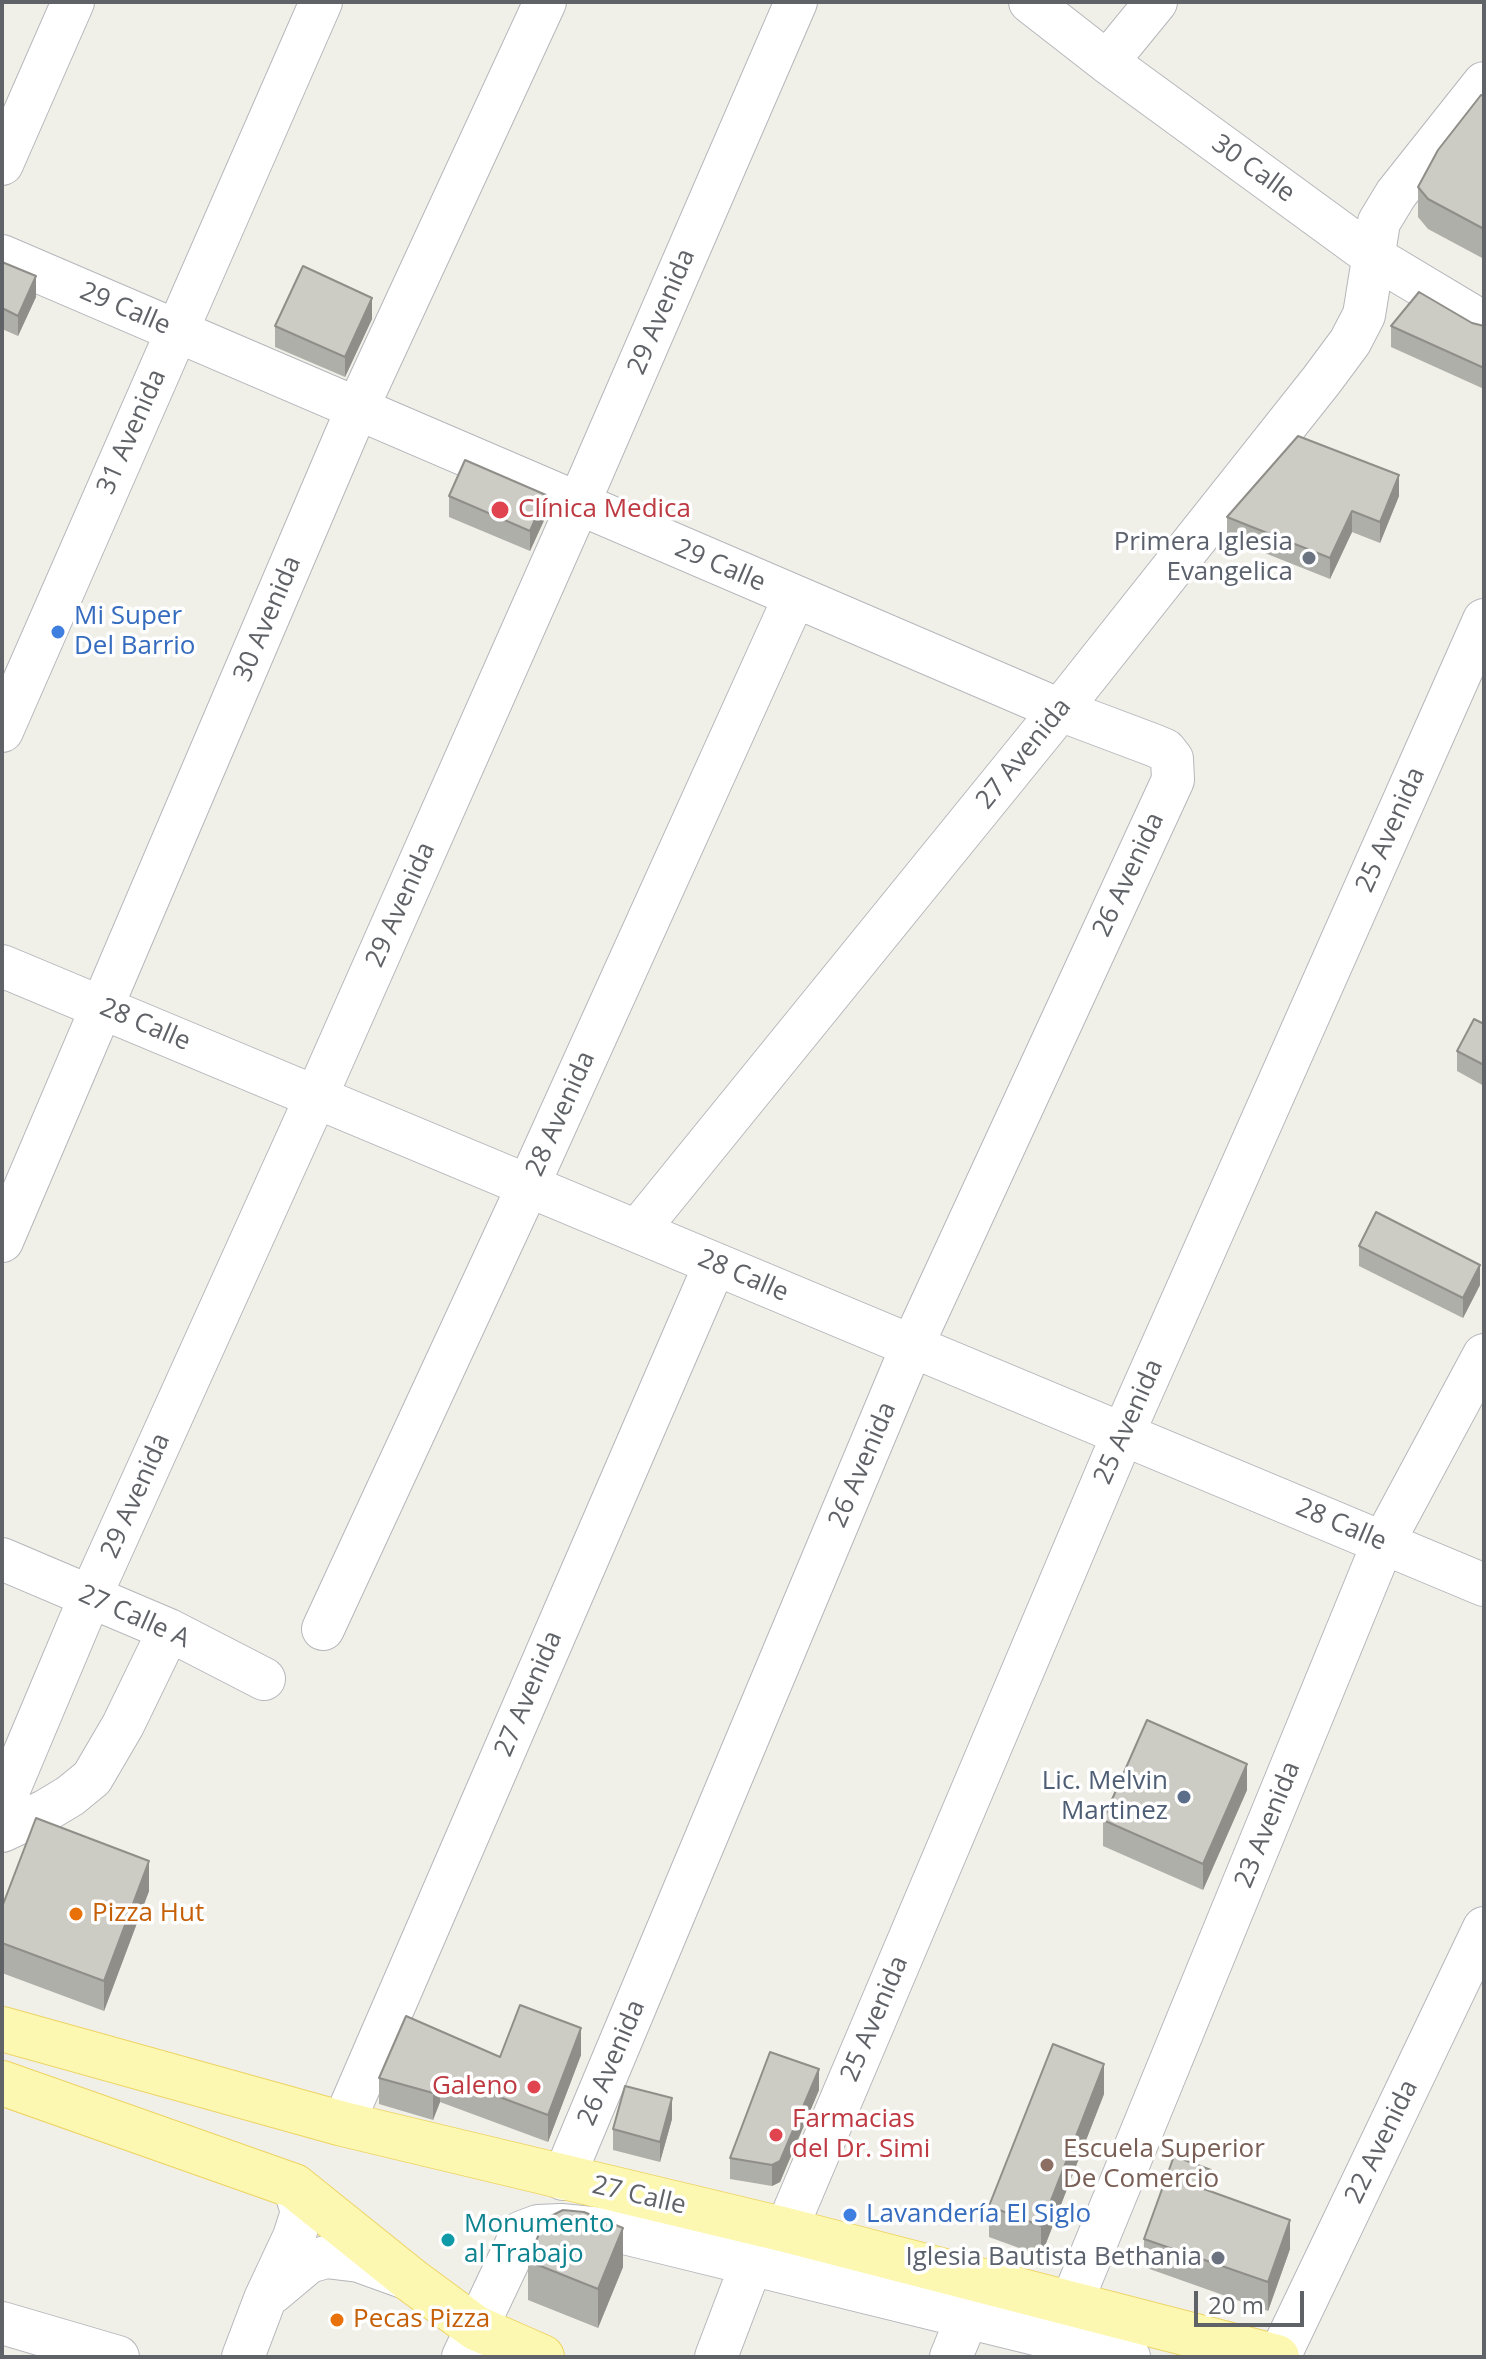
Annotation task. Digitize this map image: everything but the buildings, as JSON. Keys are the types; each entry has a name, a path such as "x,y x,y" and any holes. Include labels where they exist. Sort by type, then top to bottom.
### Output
{"main road":[{"name":"27 Calle","path":"2,2029 343,2124 786,2230 1278,2357"},
{"path":"2,2083 294,2186 411,2280 469,2342 542,2357"}],"street":[{"path":"2,164 73,2"},
{"name":"31 Avenida","path":"2,731 321,2"},
{"name":"30 Avenida","path":"2,1241 357,409 545,2"},
{"name":"29 Avenida","path":"2,1806 90,1597 316,1097 796,2"},
{"name":"30 Calle","path":"1030,2 1374,257 1484,323"},
{"path":"1107,62 1156,2"},
{"path":"1374,257 1379,222 1396,194 1484,83"},
{"name":"29 Calle","path":"2,256 794,598 1060,710 1165,750 1172,759"},
{"name":"27 Avenida","path":"637,1231 1060,710 1350,342 1364,315 1374,257"},
{"name":"28 Avenida","path":"323,1629 794,598"},
{"name":"25 Avenida","path":"786,2230 1123,1434 1484,620"},
{"name":"26 Avenida","path":"563,2179 912,1346 1173,780 1172,759"},
{"name":"28 Calle","path":"2,966 1484,1585"},
{"name":"27 Avenida","path":"343,2124 715,1264"},
{"name":"23 Avenida","path":"1071,2304 1383,1543 1484,1355"},
{"name":"27 Calle A","path":"2,1559 169,1630 264,1679"},
{"path":"2,1831 45,1811 92,1778 123,1725 169,1630"},
{"name":"22 Avenida","path":"1278,2357 1484,1928"},
{"path":"243,2357 302,2212 294,2186"},
{"name":"27 Calle","path":"469,2342 522,2232 538,2226 587,2226 1129,2357"},
{"path":"265,2299 309,2262 326,2257 359,2261 411,2280"},
{"path":"716,2357 751,2265"},
{"path":"951,2357 967,2318"},
{"path":"2,2323 118,2357"}],"place":[{"name":"Clínica Medica","path":"500,510"},
{"name":"Primera Iglesia Evangelica","path":"1309,558"},
{"name":"Mi Super Del Barrio","path":"58,632"},
{"name":"Lic. Melvin Martinez","path":"1184,1797"},
{"name":"Pizza Hut","path":"76,1914"},
{"name":"Galeno","path":"534,2087"},
{"name":"Farmacias del Dr. Simi","path":"776,2135"},
{"name":"Escuela Superior De Comercio","path":"1047,2165"},
{"name":"Lavandería El Siglo","path":"850,2215"},
{"name":"Monumento al Trabajo","path":"448,2240"},
{"name":"Iglesia Bautista Bethania","path":"1218,2258"},
{"name":"Pecas Pizza","path":"337,2320"}]}
